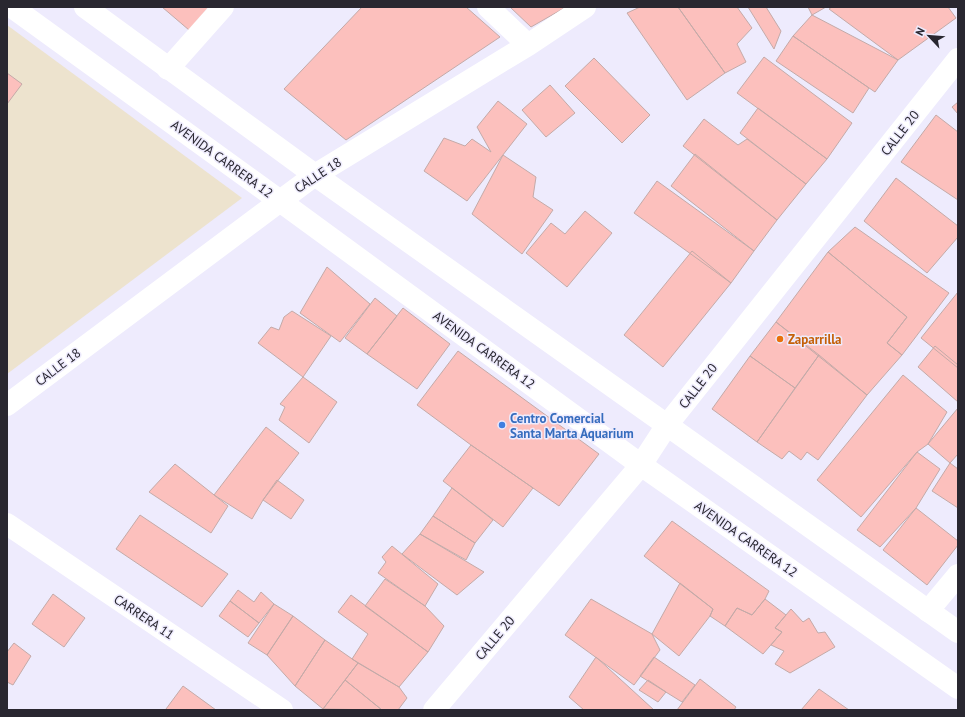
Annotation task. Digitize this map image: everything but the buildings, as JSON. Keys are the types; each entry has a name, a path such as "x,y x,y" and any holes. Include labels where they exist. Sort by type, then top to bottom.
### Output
{"street":[{"name":"AVENIDA CARRERA 12","path":"12,7 640,465 958,688"},
{"path":"85,7 315,176 958,632"},
{"path":"168,69 223,7"},
{"path":"488,7 528,45"},
{"name":"CALLE 18","path":"7,405 315,176 528,45 585,7"},
{"name":"CALLE 20","path":"434,710 640,465 667,425 958,59"},
{"name":"CARRERA 11","path":"7,524 282,710"},
{"path":"928,611 958,575"}],"shaded area":[{"path":"7,25 242,198 7,374"}],"place":[{"name":"Zaparrilla","path":"780,339"},
{"name":"Centro Comercial Santa Marta Aquarium","path":"502,425"}]}
